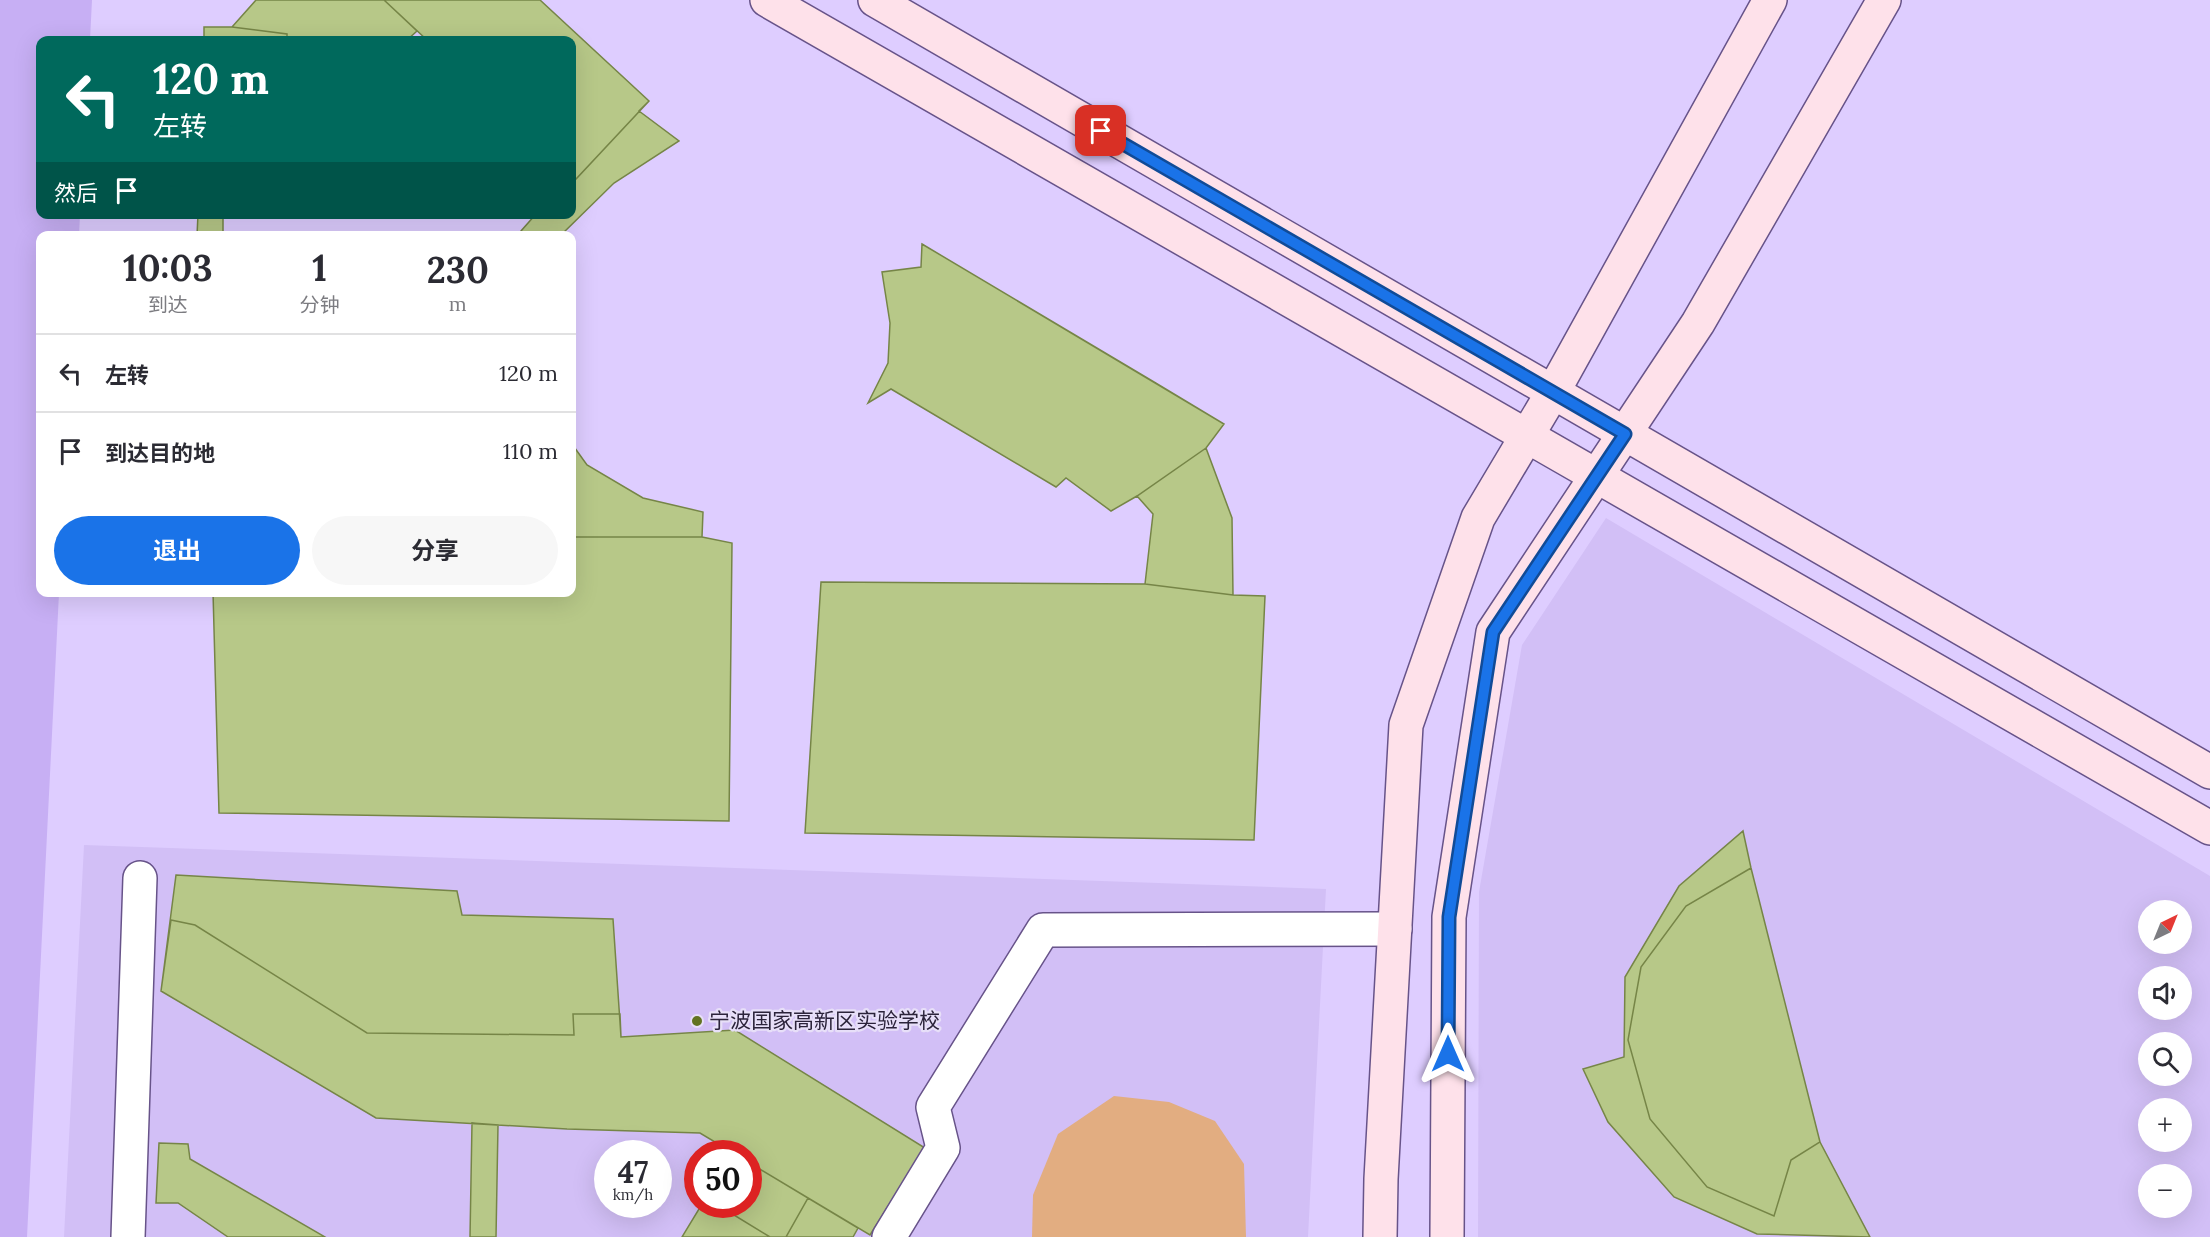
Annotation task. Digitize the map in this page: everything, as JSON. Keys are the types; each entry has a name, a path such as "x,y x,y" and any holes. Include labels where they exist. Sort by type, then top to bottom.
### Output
{"main road":[{"path":"767,0 2210,828"},
{"path":"876,0 2210,772"},
{"path":"1380,1237 1380,1179 1406,725 1478,518 1553,392 1770,0"},
{"path":"1447,1237 1449,917 1493,632 1698,323 1884,0"}],"street":[{"path":"128,1237 140,878"},
{"path":"889,1237 943,1148 933,1107 1043,930 1395,929"}],"shaded area":[{"path":"0,0 92,0 90,36 36,36 36,219 80,219 79,231 36,231 36,597 59,597 27,1237 0,1237"},
{"path":"1606,518 2210,876 2210,1237 1478,1237 1479,892 1522,645"},
{"name":"宁波国家高新区实验学校","path":"84,845 1326,889 1308,1237 64,1237"},
{"path":"1114,1096 1169,1102 1215,1121 1244,1164 1246,1237 1032,1237 1033,1195 1058,1134"}],"building":[{"path":"256,0 384,0 417,31 411,36 204,36 204,27 232,27"},
{"path":"384,0 540,0 649,101 639,111 679,141 614,183 565,231 521,231 532,219 576,219 576,36 423,36"},
{"path":"384,0 540,0 649,101 576,179 576,36 423,36"},
{"path":"204,27 232,27 287,34 287,36 204,36"},
{"path":"198,219 223,219 223,231 197,231"},
{"path":"922,244 1224,424 1206,448 1232,518 1233,595 1265,596 1254,840 805,833 821,582 1145,584 1153,514 1137,496 1111,511 1066,478 1056,487 891,389 868,403 888,363 890,323 882,272 921,267"},
{"path":"922,244 1224,424 1206,448 1137,496 1111,511 1066,478 1056,487 891,389 868,403 888,363 890,323 882,272 921,267"},
{"path":"576,450 587,465 643,498 703,512 702,537 732,543 729,821 219,813 213,597 576,597"},
{"path":"576,537 702,537 732,543 729,821 219,813 213,597 576,597"},
{"path":"821,582 1145,584 1233,595 1265,596 1254,840 805,833"},
{"path":"1743,831 1820,1142 1870,1237 1757,1234 1674,1197 1608,1122 1583,1069 1624,1057 1625,977 1679,886"},
{"path":"1751,868 1820,1142 1791,1160 1774,1216 1707,1187 1650,1119 1628,1040 1641,967 1686,906"},
{"path":"176,875 457,891 462,915 613,919 621,1037 735,1030 925,1148 870,1235 762,1170 762,1140 712,1140 700,1133 567,1129 376,1118 161,991"},
{"path":"171,920 195,925 367,1033 574,1035 573,1014 620,1014 621,1037 735,1030 925,1148 870,1235 762,1170 762,1140 712,1140 700,1133 567,1129 376,1118 161,991"},
{"path":"472,1123 498,1125 496,1237 470,1237"},
{"path":"159,1143 188,1144 190,1159 325,1237 228,1237 178,1203 156,1203"},
{"path":"159,1143 188,1144 190,1159 325,1237 228,1237 178,1203 156,1203"},
{"path":"762,1170 808,1198 786,1237 770,1237 739,1218 762,1218"},
{"path":"808,1198 858,1228 853,1237 786,1237"},
{"path":"694,1218 739,1218 770,1237 682,1237"}],"place":[{"name":"宁波国家高新区实验学校","path":"697,1021"}],"route":[{"path":"1101,131 1625,434 1493,632 1449,917 1448,1054"}]}
